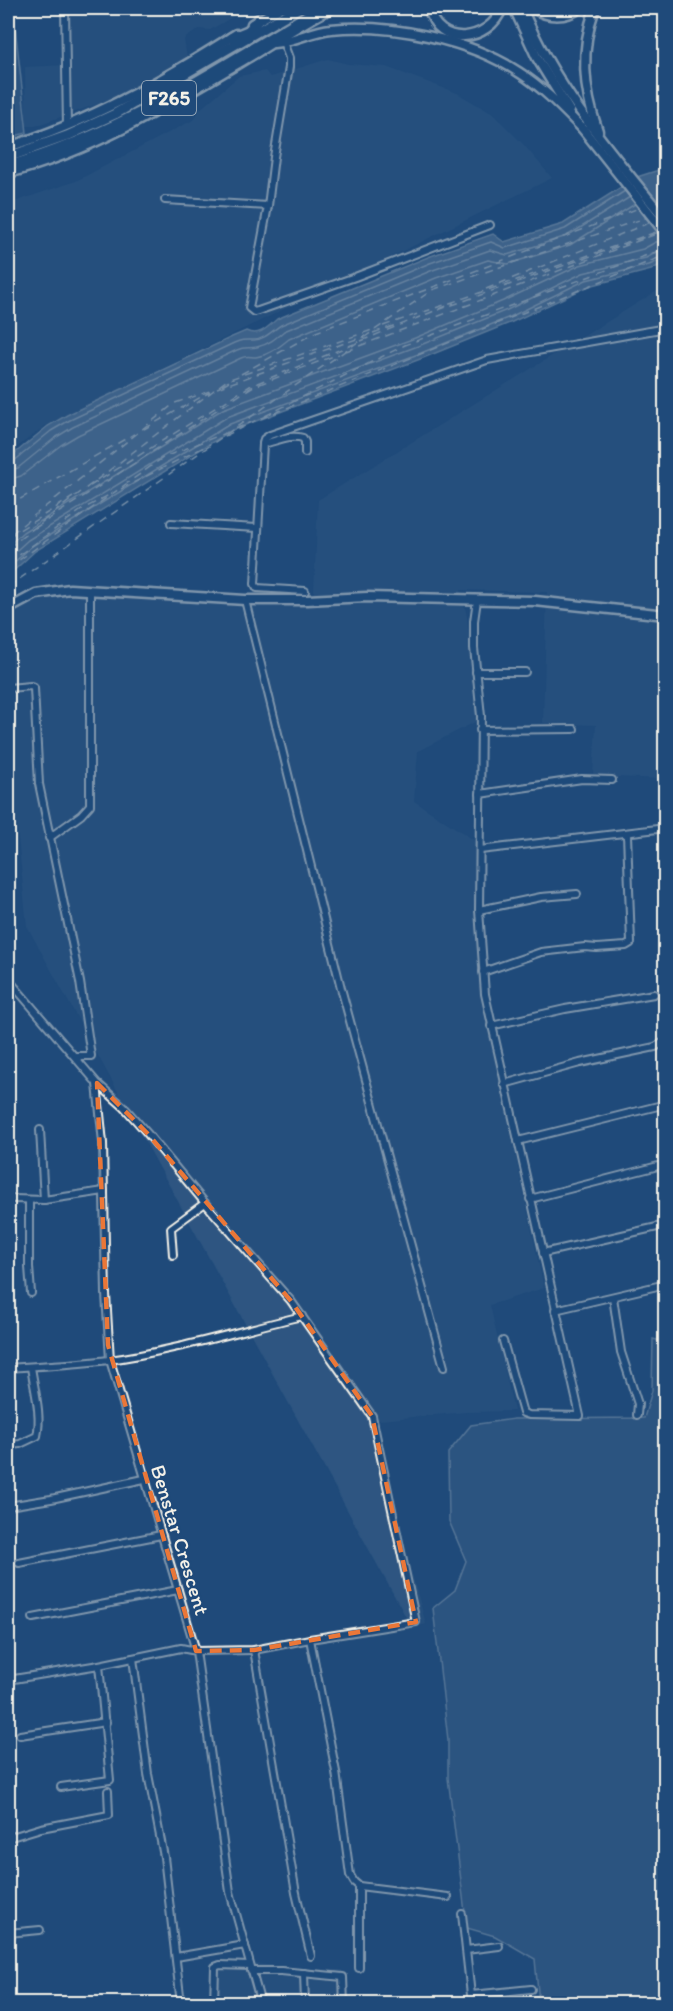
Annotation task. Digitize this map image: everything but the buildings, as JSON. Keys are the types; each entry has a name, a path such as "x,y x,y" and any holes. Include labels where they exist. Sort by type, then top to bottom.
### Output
{"highway":[{"name":"F265","path":"8,157 67,136 116,114 262,23 298,8"},
{"name":"F265","path":"8,166 73,145 125,121 319,8"},
{"path":"234,40 262,23"}],"main road":[{"path":"262,23 280,8"},
{"path":"8,173 58,157 110,136 332,8"},
{"path":"429,8 436,24 444,32 455,36 467,36 486,29 497,20 502,8"},
{"path":"514,8 547,76 585,132"},
{"path":"522,8 555,75 666,234"},
{"path":"533,8 548,15 560,15 569,14 580,8"},
{"path":"595,8 586,43 584,73 588,102 602,145"},
{"path":"271,44 309,33 351,27 396,30 478,51 521,73 553,100 585,132 602,145 666,220"},
{"path":"8,147 67,126 141,90 234,40"},
{"path":"8,609 36,594 70,589 245,600 367,597 535,601 666,615"}],"street":[{"path":"64,8 67,126"},
{"path":"283,42 289,57 289,67 268,206 249,308 254,312 355,277 490,225"},
{"path":"165,200 268,206"},
{"path":"305,591 257,588 255,584 264,439 487,360 666,328"},
{"path":"263,444 297,436 303,438 305,442 305,453"},
{"path":"171,523 257,528"},
{"path":"49,838 81,815 90,805 90,590"},
{"path":"245,600 341,988 444,1367"},
{"path":"477,600 474,621 481,716 479,910 485,994 580,1416 523,1413 503,1341"},
{"path":"476,672 525,672"},
{"path":"8,688 31,686 34,688 39,784 80,982 91,1056 75,1056"},
{"path":"480,730 574,729"},
{"path":"480,794 582,779 612,780"},
{"path":"480,850 666,828"},
{"path":"483,972 541,952 631,944 627,834"},
{"path":"479,910 541,897 577,894"},
{"path":"8,979 97,1083 132,1116 302,1316 372,1416 416,1622 254,1650 196,1651 181,1648 99,1665 8,1680"},
{"path":"491,1026 565,1009 654,994"},
{"path":"504,1084 588,1061 655,1047 666,1041"},
{"name":"Benstar Crescent","path":"97,1083 103,1143 106,1294 110,1360 196,1651 230,1892 260,2001"},
{"path":"518,1141 666,1104"},
{"path":"40,1130 44,1200"},
{"path":"530,1198 666,1164"},
{"path":"14,1199 44,1200 104,1191"},
{"path":"29,1200 31,1293"},
{"path":"173,1255 171,1228 205,1203"},
{"path":"543,1252 666,1225"},
{"path":"555,1310 666,1284"},
{"path":"613,1297 621,1352 638,1404 637,1415"},
{"path":"8,1368 110,1360 159,1351 302,1316"},
{"path":"8,1439 11,1445 20,1444 37,1436 39,1422 31,1367"},
{"path":"8,1506 144,1479"},
{"path":"20,1563 161,1535"},
{"path":"33,1618 178,1590"},
{"path":"310,1639 336,1772 350,1875 359,1886 448,1897"},
{"path":"254,1650 296,1893 311,1956"},
{"path":"133,1658 148,1774 164,1857 181,2004"},
{"path":"61,1787 110,1780 99,1665"},
{"path":"20,1735 106,1722"},
{"path":"8,1838 41,1828 109,1815 108,1791"},
{"path":"359,1886 360,1968"},
{"path":"462,1914 472,2004"},
{"path":"8,1933 40,1930"},
{"path":"176,1957 245,1945"},
{"path":"466,1950 499,1946"},
{"path":"214,2004 215,1967 220,1965 343,1977 344,2004"},
{"path":"304,1973 305,2004"},
{"path":"471,1995 531,1989"},
{"path":"225,2004 260,2001"}],"highlighted area":[{"path":"97,1083 147,1133 291,1301 372,1416 416,1622 254,1650 196,1651 108,1345"}],"shaded area":[{"path":"8,8 13,8 27,133 14,136 8,65"},
{"path":"68,8 248,8 210,30 199,29 184,39 187,59 111,99 35,126 26,126 25,67 69,65"},
{"path":"328,59 348,64 386,67 457,93 493,114 552,178 45,426 8,454 8,204 76,181 195,119 199,110 239,76 265,71 270,77"},
{"path":"665,286 666,440 658,462 666,567 665,779 593,776 596,725 543,723 547,592 461,590 467,617 477,721 418,751 414,801 480,844 484,986 491,1042 544,1288 490,1305 514,1411 466,1412 369,1421 426,1624 412,1628 27,926 8,737 8,614 38,598 100,592 199,603 262,607 311,606 314,592 318,500"},
{"path":"653,1339 665,1342 665,2003 539,2003 535,1959 495,1936 467,1928 448,1778 448,1740 433,1608 455,1590 466,1561 449,1521 448,1453 471,1425 514,1419 644,1418 652,1391"},
{"path":"211,1962 342,1970 342,2003 213,2003"}],"water":[{"path":"665,168 665,262 651,270 589,286 512,322 423,358 232,430 35,551 8,576 8,459 48,426 232,337 246,331 259,332 277,319 428,257 493,234 504,242 563,224 637,177"}],"ferry route":[{"path":"655,201 666,198"},
{"path":"241,374 316,332 639,208"},
{"path":"8,587 432,290 648,217"},
{"path":"486,289 651,222"},
{"path":"383,326 659,231"},
{"path":"438,310 659,232"},
{"path":"346,351 659,233"},
{"path":"265,416 405,345 666,248"},
{"path":"235,429 666,255"},
{"path":"361,341 454,303"},
{"path":"373,333 399,324"},
{"path":"8,548 227,380 375,329"},
{"path":"217,388 365,336"},
{"path":"90,486 250,386 354,344"},
{"path":"35,528 252,387 339,354"},
{"path":"222,385 231,380"},
{"path":"11,534 175,403 213,390"},
{"path":"144,429 210,392"},
{"path":"225,436 245,426"},
{"path":"8,568 164,457 228,432"},
{"path":"8,506 134,434"},
{"path":"121,489 210,444"},
{"path":"8,563 83,509 109,495"},
{"path":"8,537 73,497"},
{"path":"8,546 13,542"}]}
